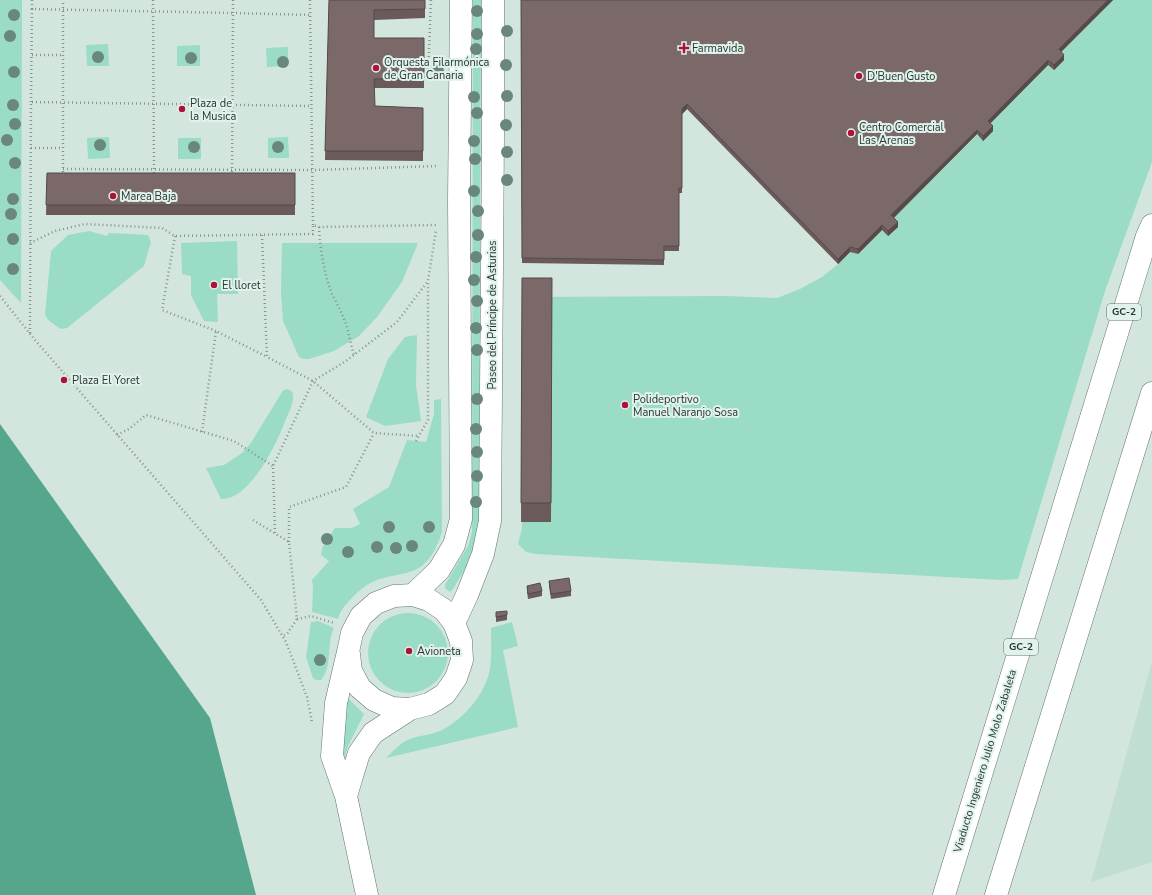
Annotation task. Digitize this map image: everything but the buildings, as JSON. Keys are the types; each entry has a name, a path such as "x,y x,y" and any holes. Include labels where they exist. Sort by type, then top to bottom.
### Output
{"main road":[{"path":"413,596 439,570 454,545 461,519 459,208 461,0"},
{"name":"Paseo del Príncipe de Asturias","path":"454,623 483,554 490,521 493,0"},
{"name":"Viaducto Ingeniero Julio Molo Zabaleta","path":"944,895 1152,225"},
{"path":"996,895 1152,393"},
{"path":"348,652 351,671 360,688 380,703 392,708 410,709 429,704 445,694 456,678 462,660 462,654 461,641 454,623 444,610 429,600 413,596 394,596 376,603 361,616 352,634 336,703 332,756 346,796 366,895"},
{"path":"346,796 359,753 373,733 410,709"}],"path":[{"path":"30,334 32,0"},
{"path":"63,0 63,182"},
{"path":"153,0 154,183"},
{"path":"232,183 233,0"},
{"path":"30,243 55,231 85,224 162,228 175,236 313,234 310,0"},
{"path":"431,0 428,78 440,78"},
{"path":"32,9 310,15"},
{"path":"32,55 63,55"},
{"path":"31,102 312,106"},
{"path":"31,148 63,148"},
{"path":"438,160 438,173"},
{"path":"63,169 313,170 438,166"},
{"path":"416,441 428,420 428,281 437,219"},
{"path":"313,225 319,227 437,225"},
{"path":"319,227 325,271 332,293 345,321 349,343 354,355"},
{"path":"262,235 267,357"},
{"path":"175,236 162,310 216,331 313,381 374,433 419,436"},
{"path":"275,533 273,466 313,381 354,355 396,322 428,281"},
{"path":"0,296 30,334 261,600 283,636 307,697 313,725"},
{"path":"202,432 216,331"},
{"path":"117,435 129,429 146,415 234,441 273,466"},
{"path":"283,636 287,634 297,618 289,542 289,507 346,487 374,433"},
{"path":"253,520 289,542"},
{"path":"325,620 328,617"}],"shaded area":[{"path":"0,0 22,0 21,303 0,280"},
{"path":"473,0 481,0 479,531 469,561 450,592 445,588 445,585 468,546 472,532"},
{"path":"1113,0 1152,0 1152,162 1105,291 1018,579 1001,580 536,554 526,552 518,544 522,528 522,297 727,296 777,298 800,289 822,277 851,252 858,254 882,230 888,236 891,220 977,135 984,141 988,126 1048,65 1054,70 1064,60 1059,54"},
{"path":"108,44 109,66 87,66 86,45"},
{"path":"200,45 200,66 177,66 177,46"},
{"path":"288,47 288,66 267,67 266,48"},
{"path":"109,137 110,158 88,159 87,138"},
{"path":"288,137 289,158 268,158 268,138"},
{"path":"178,138 201,138 201,159 178,159"},
{"path":"89,231 107,236 109,233 148,235 151,242 144,266 67,328 61,329 49,321 45,315 51,251 68,235"},
{"name":"El lloret","path":"237,241 238,294 217,294 218,322 204,321 191,295 191,276 182,274 181,243"},
{"path":"282,243 418,243 402,282 377,317 359,336 334,351 309,359 303,359 299,357 283,321 281,292"},
{"path":"417,335 416,385 421,421 385,426 366,417 388,359 405,337"},
{"path":"287,389 293,394 292,404 270,455 252,480 242,490 232,497 221,499 206,468 224,465 242,453 251,443 282,392"},
{"path":"441,399 442,532 433,554 424,564 415,570 379,579 366,586 345,606 338,619 312,612 312,580 329,561 321,555 323,546 335,528 352,528 360,524 353,509 389,487 407,440 426,442 434,414 434,400"},
{"path":"0,424 210,718 256,895 0,895"},
{"path":"408,613 423,616 436,625 445,638 448,653 445,668 436,681 423,690 408,693 393,690 380,681 371,668 368,653 371,638 380,625 393,616"},
{"path":"318,621 334,628 330,641 327,668 325,675 321,680 316,680 313,678 306,657 311,622"},
{"path":"512,622 518,646 503,650 518,727 386,758 405,741 440,731 449,726 465,713 484,687 488,678 491,658 491,628"},
{"path":"1152,661 1152,862 1091,882"},
{"path":"347,699 350,700 364,714 348,746 343,764 338,759"}],"place":[{"name":"Farmavida","path":"684,48"},
{"name":"Orquesta Filarmónica de Gran Canaria","path":"376,68"},
{"name":"D'Buen Gusto","path":"859,76"},
{"name":"Plaza de la Musica","path":"182,109"},
{"name":"Centro Comercial Las Arenas","path":"851,133"},
{"name":"Marea Baja","path":"113,196"},
{"name":"El lloret","path":"214,285"},
{"name":"Plaza El Yoret","path":"64,380"},
{"name":"Polideportivo Manuel Naranjo Sosa","path":"625,405"},
{"name":"Avioneta","path":"409,651"}]}
